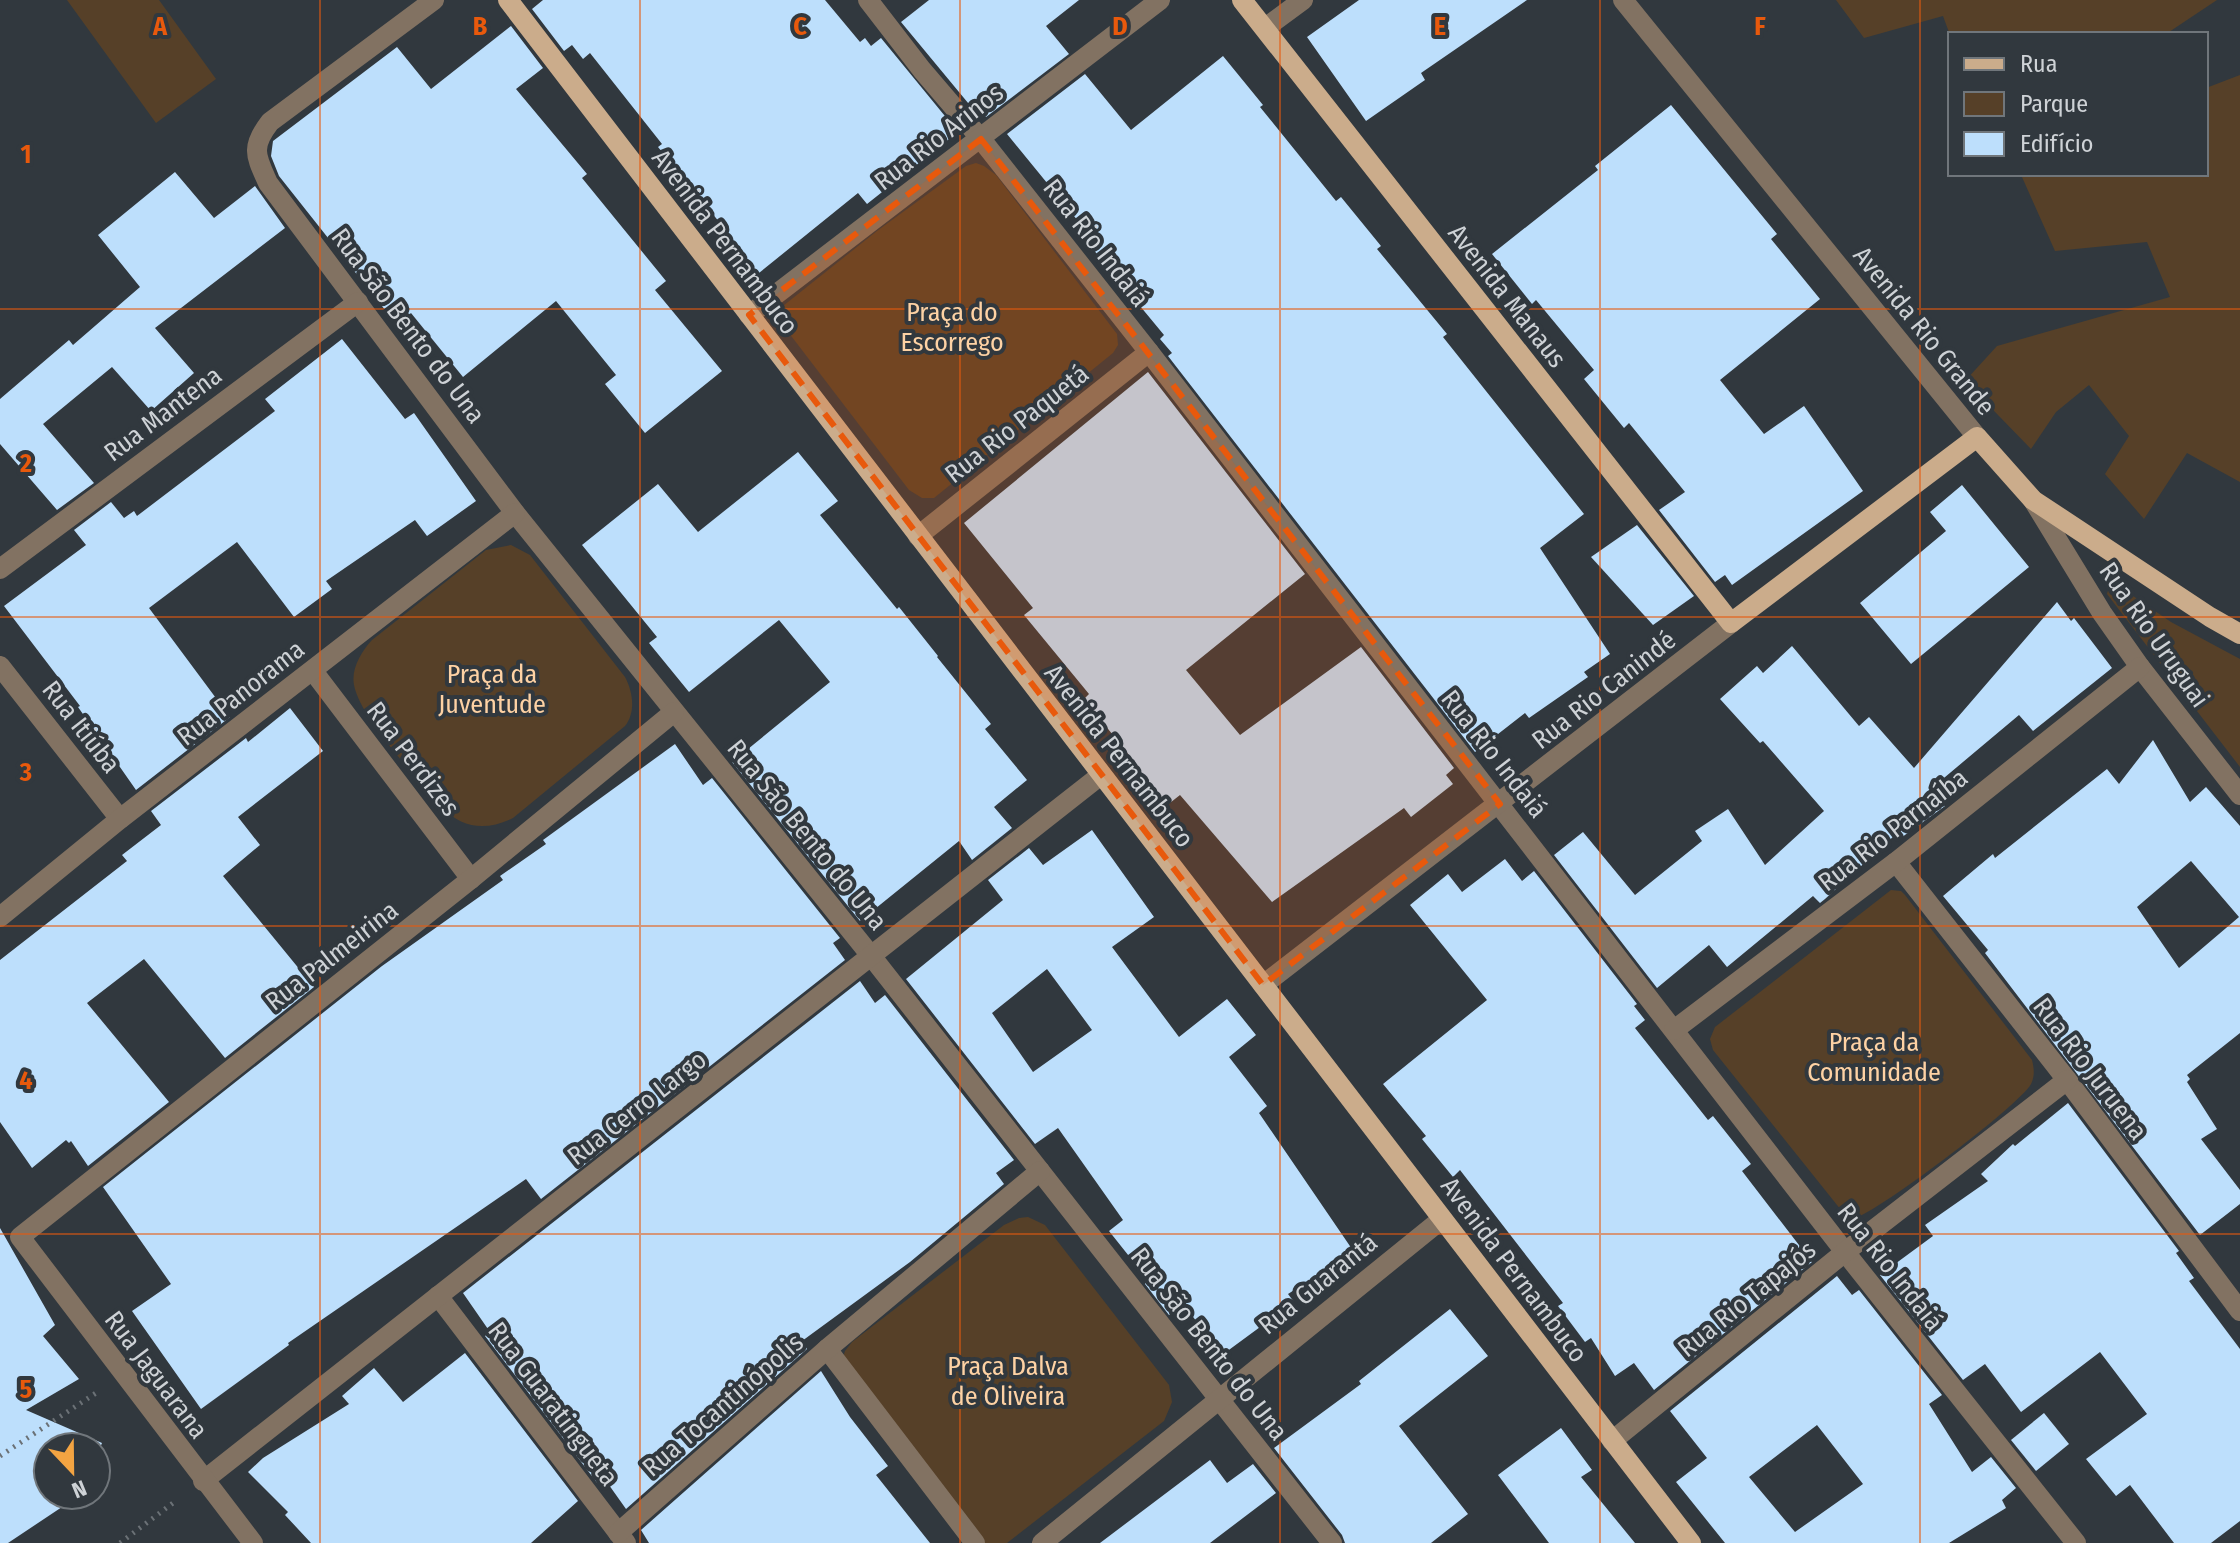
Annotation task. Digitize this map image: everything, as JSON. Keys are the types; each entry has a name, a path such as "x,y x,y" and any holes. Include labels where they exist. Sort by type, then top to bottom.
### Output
{"main road":[{"name":"Avenida Pernambuco","path":"508,0 1691,1543"},
{"name":"Avenida Manaus","path":"1242,0 1731,623"},
{"name":"Avenida Rio Grande","path":"1977,437 2033,500 2240,634"},
{"name":"Rua Rio Canindé","path":"1731,623 1977,437"}],"street":[{"name":"Rua São Bento do Una","path":"434,0 270,122 258,137 255,152 268,183 515,513 872,957 1332,1543"},
{"name":"Rua Rio Indaiá","path":"868,0 1149,352 1845,1252 2076,1543"},
{"name":"Rua Rio Arinos","path":"749,315 1160,0"},
{"path":"1265,28 1303,0"},
{"name":"Avenida Rio Grande","path":"1623,0 1977,437"},
{"name":"Rua Mantena","path":"0,569 358,302"},
{"name":"Rua Rio Paquetá","path":"918,536 1149,352"},
{"name":"Rua Rio Uruguai","path":"2033,500 2102,613 2240,795"},
{"name":"Rua Panorama","path":"0,917 120,819 515,513"},
{"name":"Rua Rio Canindé","path":"1263,985 1731,623"},
{"name":"Rua Itiúba","path":"0,666 120,819"},
{"name":"Rua Rio Parnaíba","path":"1674,1030 1896,862 2140,667"},
{"name":"Rua Perdizes","path":"313,671 471,879"},
{"name":"Rua Palmeirina","path":"20,1237 471,879 674,712"},
{"name":"Rua Cerro Largo","path":"203,1481 1101,775"},
{"name":"Rua Rio Juruena","path":"1896,862 2067,1080 2238,1306"},
{"name":"Rua Rio Tapajós","path":"1612,1441 1845,1252 2067,1080"},
{"name":"Rua Tocantinópolis","path":"622,1538 827,1349 1040,1171"},
{"name":"Rua Guarantá","path":"1042,1543 1442,1219"},
{"name":"Rua Jaguarana","path":"20,1237 253,1543"},
{"name":"Rua Guaratingueta","path":"438,1296 622,1538"},
{"name":"Rua Tocantinópolis","path":"827,1349 975,1543"}],"path":[{"path":"0,1456 101,1389"},
{"path":"120,1543 169,1507"}],"highlighted area":[{"path":"981,139 1500,804 1263,985 749,315"}],"green space":[{"path":"67,0 159,0 216,79 156,123"},
{"path":"1836,0 2217,0 2169,32 1949,32 1943,16 1864,38"},
{"path":"2240,75 2240,482 2187,453 2144,519 2105,474 2129,436 2089,385 2056,412 2031,449 1965,381 1997,346 2170,297 2147,242 2055,251 2022,177 2208,176 2208,87"},
{"name":"Praça do Escorrego","path":"976,163 996,175 1117,334 1118,345 1113,353 934,498 922,498 909,490 779,320 778,310 877,231 966,166"},
{"name":"Praça da Juventude","path":"511,545 530,555 625,677 632,708 625,726 513,818 494,825 475,826 458,820 442,807 392,748 367,715 354,685 354,673 361,655 372,640 486,550"},
{"path":"2112,585 2117,585 2171,622 2240,659 2240,767 2107,594"},
{"name":"Praça da Comunidade","path":"1891,890 1901,891 1905,895 2032,1060 2034,1075 2021,1096 1974,1136 1885,1201 1849,1220 1713,1050 1710,1039 1715,1027"},
{"name":"Praça Dalva de Oliveira","path":"1028,1217 1045,1225 1169,1385 1172,1402 1164,1421 1007,1543 971,1543 841,1364 852,1342 1004,1225"}],"building":[{"path":"543,0 825,0 860,42 865,38 871,46 881,38 958,132 867,204 858,193 754,277 714,227 720,223 658,147 662,144 590,53 583,59 572,45 564,51 532,9"},
{"path":"929,0 1079,0 1046,26 1069,54 986,117 981,112 978,115 901,22"},
{"path":"1359,0 1527,0 1421,73 1425,80 1366,121 1307,37"},
{"path":"511,26 543,68 516,89 587,174 582,178 666,281 655,290 722,371 645,433 605,384 616,375 556,301 463,377 411,313 397,325 279,176 271,156 273,141 397,47 431,89"},
{"path":"1223,56 1336,201 1341,197 1381,246 1377,249 1447,334 1443,337 1584,514 1540,548 1610,654 1584,672 1588,677 1529,718 1525,713 1475,752 1168,356 1172,353 1160,339 1164,335 1078,231 1083,227 1007,134 1085,74 1131,130"},
{"path":"1671,105 1777,234 1771,239 1820,299 1720,380 1764,434 1804,406 1863,491 1732,585 1725,575 1715,582 1659,510 1685,492 1629,423 1624,428 1584,379 1594,370 1536,300 1532,304 1492,254 1598,170 1595,166"},
{"path":"175,172 214,218 255,186 285,228 155,328 194,373 151,411 112,367 43,424 94,483 57,510 0,444 0,399 69,340 73,345 140,287 98,235"},
{"path":"342,339 405,419 414,413 476,501 427,536 415,520 326,581 332,589 294,617 237,542 149,608 230,717 136,790 80,706 4,606 86,545 74,530 111,502 124,518 134,511 137,516 275,411 265,399"},
{"path":"1148,372 1305,574 1186,670 1240,735 1361,647 1454,768 1446,775 1453,784 1411,817 1404,808 1272,902 1180,795 1166,806 1126,758 1129,755 1084,699 1089,694 1024,615 1033,608 964,523"},
{"path":"798,452 838,501 820,515 938,656 991,724 985,729 1027,780 994,807 1012,828 972,860 959,841 860,921 732,762 830,682 779,620 689,692 649,643 657,637 582,545 658,484 698,532"},
{"path":"1962,485 2029,567 1911,664 1860,603 1946,531 1930,512"},
{"path":"1637,525 1694,596 1653,625 1591,557"},
{"path":"2057,602 2071,621 2074,618 2112,668 2033,731 2019,715 1932,788 1945,806 1898,840 1895,835 1820,903 1813,896 1727,967 1709,945 1657,988 1554,855 1583,832 1635,895 1702,841 1695,831 1728,809 1765,865 1824,811 1763,741 1760,743 1720,699 1757,666 1763,673 1792,646 1859,726 1869,717 1914,768"},
{"path":"290,708 323,751 238,817 260,845 223,876 314,987 225,1058 144,959 87,1003 169,1102 88,1166 71,1141 66,1140 32,1168 0,1122 0,960 127,861 122,855 161,825 151,811"},
{"path":"2153,740 2190,802 2206,787 2240,826 2240,1033 2187,1075 2190,1079 2187,1082 2217,1129 2201,1139 2240,1190 2240,1204 2200,1235 1985,953 1988,950 1943,896 1993,854 1995,858 2107,769 2119,784","holes":["2191,861 2239,917 2179,968 2137,907"]},
{"path":"675,744 703,785 712,778 840,938 833,943 845,960 541,1199 526,1179 288,1343 201,1409 132,1311 171,1284 103,1187 382,966 503,880 500,876 546,844 543,840"},
{"path":"1092,830 1154,917 1112,947 1179,1037 1227,999 1256,1035 1229,1057 1267,1106 1259,1113 1354,1252 1288,1294 1294,1302 1222,1355 1184,1305 1169,1315 1145,1284 1148,1280 1109,1231 1123,1220 1058,1128 1035,1144 906,979 1003,900 988,880 1029,848 1043,865","holes":["1047,969 1092,1030 1033,1072 992,1013"]},
{"path":"1505,859 1522,881 1534,871 1637,1004 1634,1006 1645,1020 1635,1028 1708,1120 1713,1116 1751,1164 1742,1171 1812,1262 1654,1390 1634,1363 1615,1376 1591,1338 1585,1342 1558,1306 1563,1303 1460,1170 1453,1177 1422,1139 1426,1136 1383,1084 1487,1000 1410,905 1448,874 1462,892"},
{"path":"860,981 875,1003 885,995 1014,1160 996,1173 1004,1184 910,1262 802,1341 807,1349 626,1509 604,1478 598,1484 485,1336 490,1332 463,1293"},
{"path":"2068,1103 2179,1251 2176,1253 2194,1278 2189,1281 2240,1349 2240,1521 2211,1543 2174,1543 2130,1485 2116,1496 2086,1459 2147,1414 2100,1352 2021,1412 1985,1364 1963,1380 1880,1275 1933,1236 1925,1225 1988,1181 1981,1174 2013,1144 2015,1146"},
{"path":"0,1228 55,1325 43,1336 79,1379 26,1410 74,1431 32,1431 32,1511 56,1511 8,1543 0,1543"},
{"path":"1837,1276 1852,1295 1859,1290 1942,1395 1929,1404 1972,1472 1991,1457 2016,1488 2002,1500 2006,1508 1949,1543 1725,1543 1676,1482 1707,1458 1670,1411","holes":["1817,1425 1863,1484 1795,1532 1749,1477"]},
{"path":"1450,1309 1488,1356 1399,1426 1468,1514 1431,1543 1345,1543 1274,1448 1361,1384 1359,1381"},
{"path":"465,1353 578,1501 531,1543 311,1543 285,1515 288,1512 248,1472 263,1458 349,1404 342,1396 374,1368 403,1402"},
{"path":"821,1371 850,1417 888,1466 876,1475 930,1543 649,1543 641,1530"},
{"path":"2044,1413 2069,1444 2036,1471 2011,1440"},
{"path":"1561,1428 1592,1470 1581,1477 1635,1543 1549,1543 1498,1475"},
{"path":"1210,1460 1227,1483 1253,1464 1276,1493 1210,1543 1100,1543"}]}
